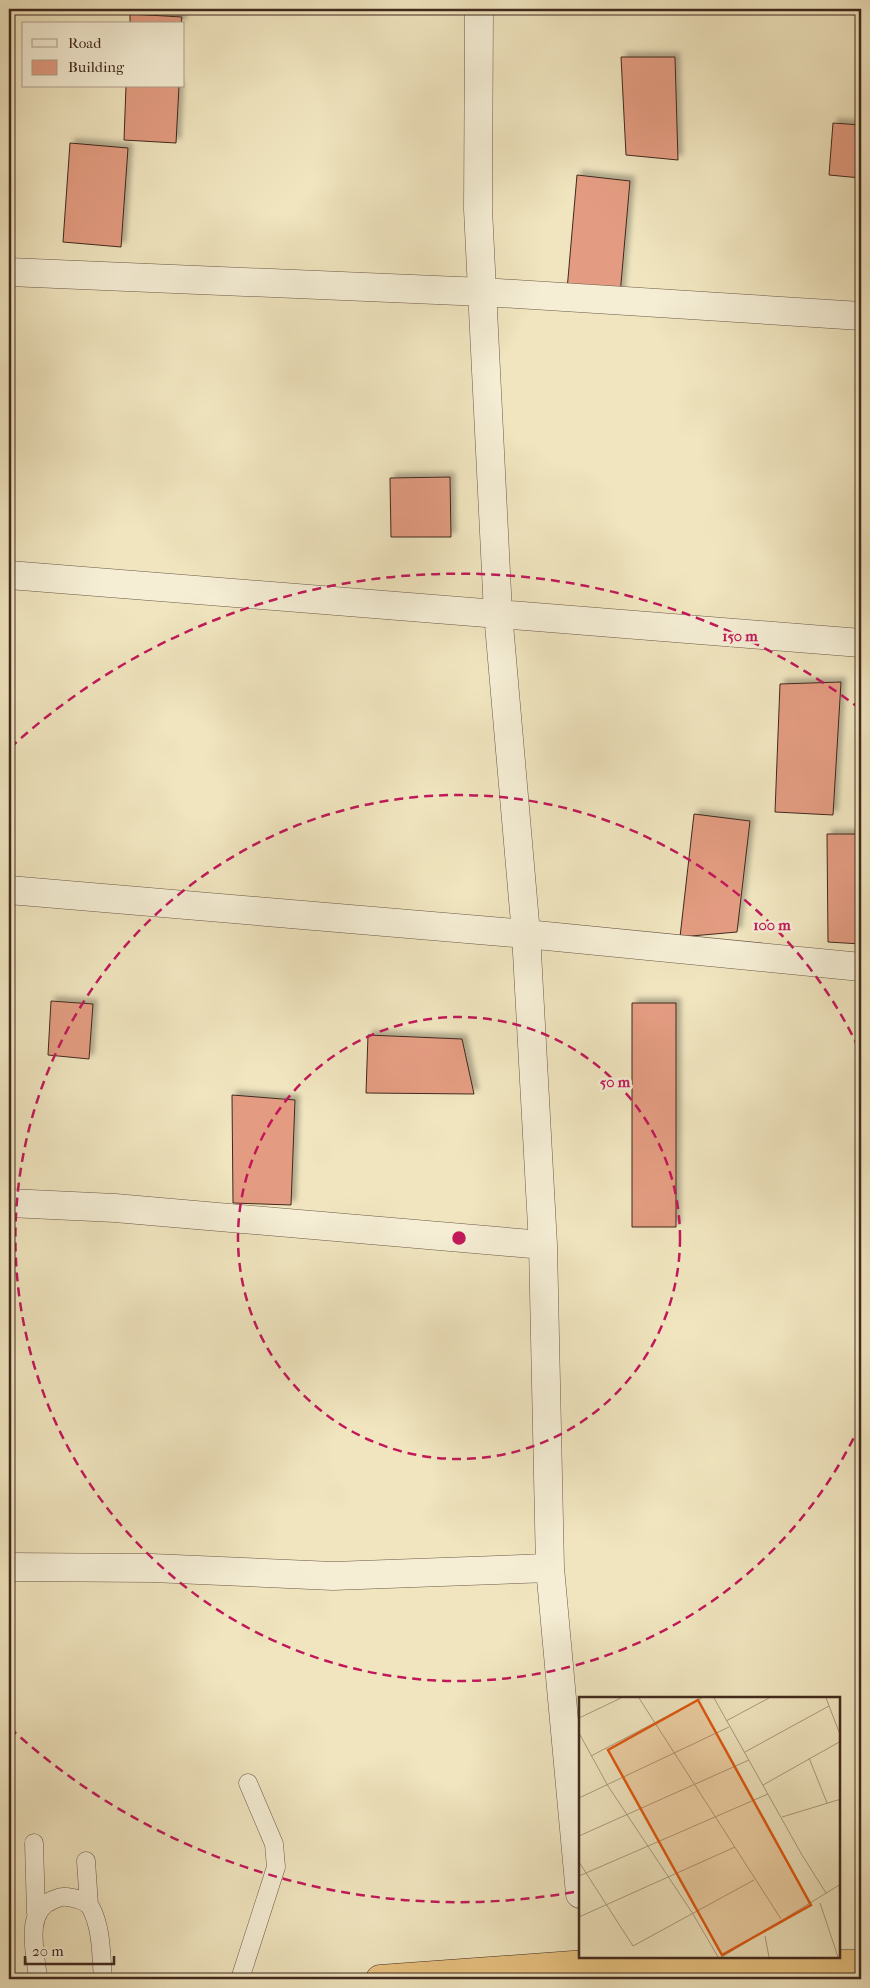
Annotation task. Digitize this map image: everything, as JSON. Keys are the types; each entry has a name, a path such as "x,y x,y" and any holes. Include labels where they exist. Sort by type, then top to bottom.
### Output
{"highway":[{"path":"380,1979 586,1960 861,1964"}],"street":[{"path":"479,9 478,209 498,613 526,934 543,1244 550,1568 579,1883"},
{"path":"9,272 483,292 861,316"},
{"path":"9,575 861,643"},
{"path":"9,890 526,934 861,967"},
{"path":"9,1202 115,1208 543,1244"},
{"path":"9,1567 152,1568 333,1576 550,1568"}],"lane":[{"path":"240,1979 276,1867 274,1844 248,1783"},
{"path":"34,1843 38,1979"},
{"path":"86,1861 89,1905 97,1922 103,1979"},
{"path":"35,1920 47,1902 61,1896 74,1898 89,1905"}],"building":[{"path":"130,14 182,17 181,22 130,22"},
{"path":"621,57 675,57 678,160 626,155"},
{"path":"126,88 179,88 176,143 124,140"},
{"path":"833,123 861,125 861,178 829,175"},
{"path":"70,143 128,148 121,247 63,242"},
{"path":"577,175 630,181 620,295 567,290"},
{"path":"450,477 451,537 391,537 390,478"},
{"path":"841,682 833,815 775,812 780,684"},
{"path":"694,814 750,821 737,932 680,937"},
{"path":"827,834 861,834 861,944 828,942"},
{"path":"51,1001 93,1004 89,1059 48,1055"},
{"path":"632,1003 676,1003 676,1227 632,1227"},
{"path":"368,1035 462,1039 474,1094 366,1093"},
{"path":"232,1095 295,1100 291,1205 233,1203"}]}
